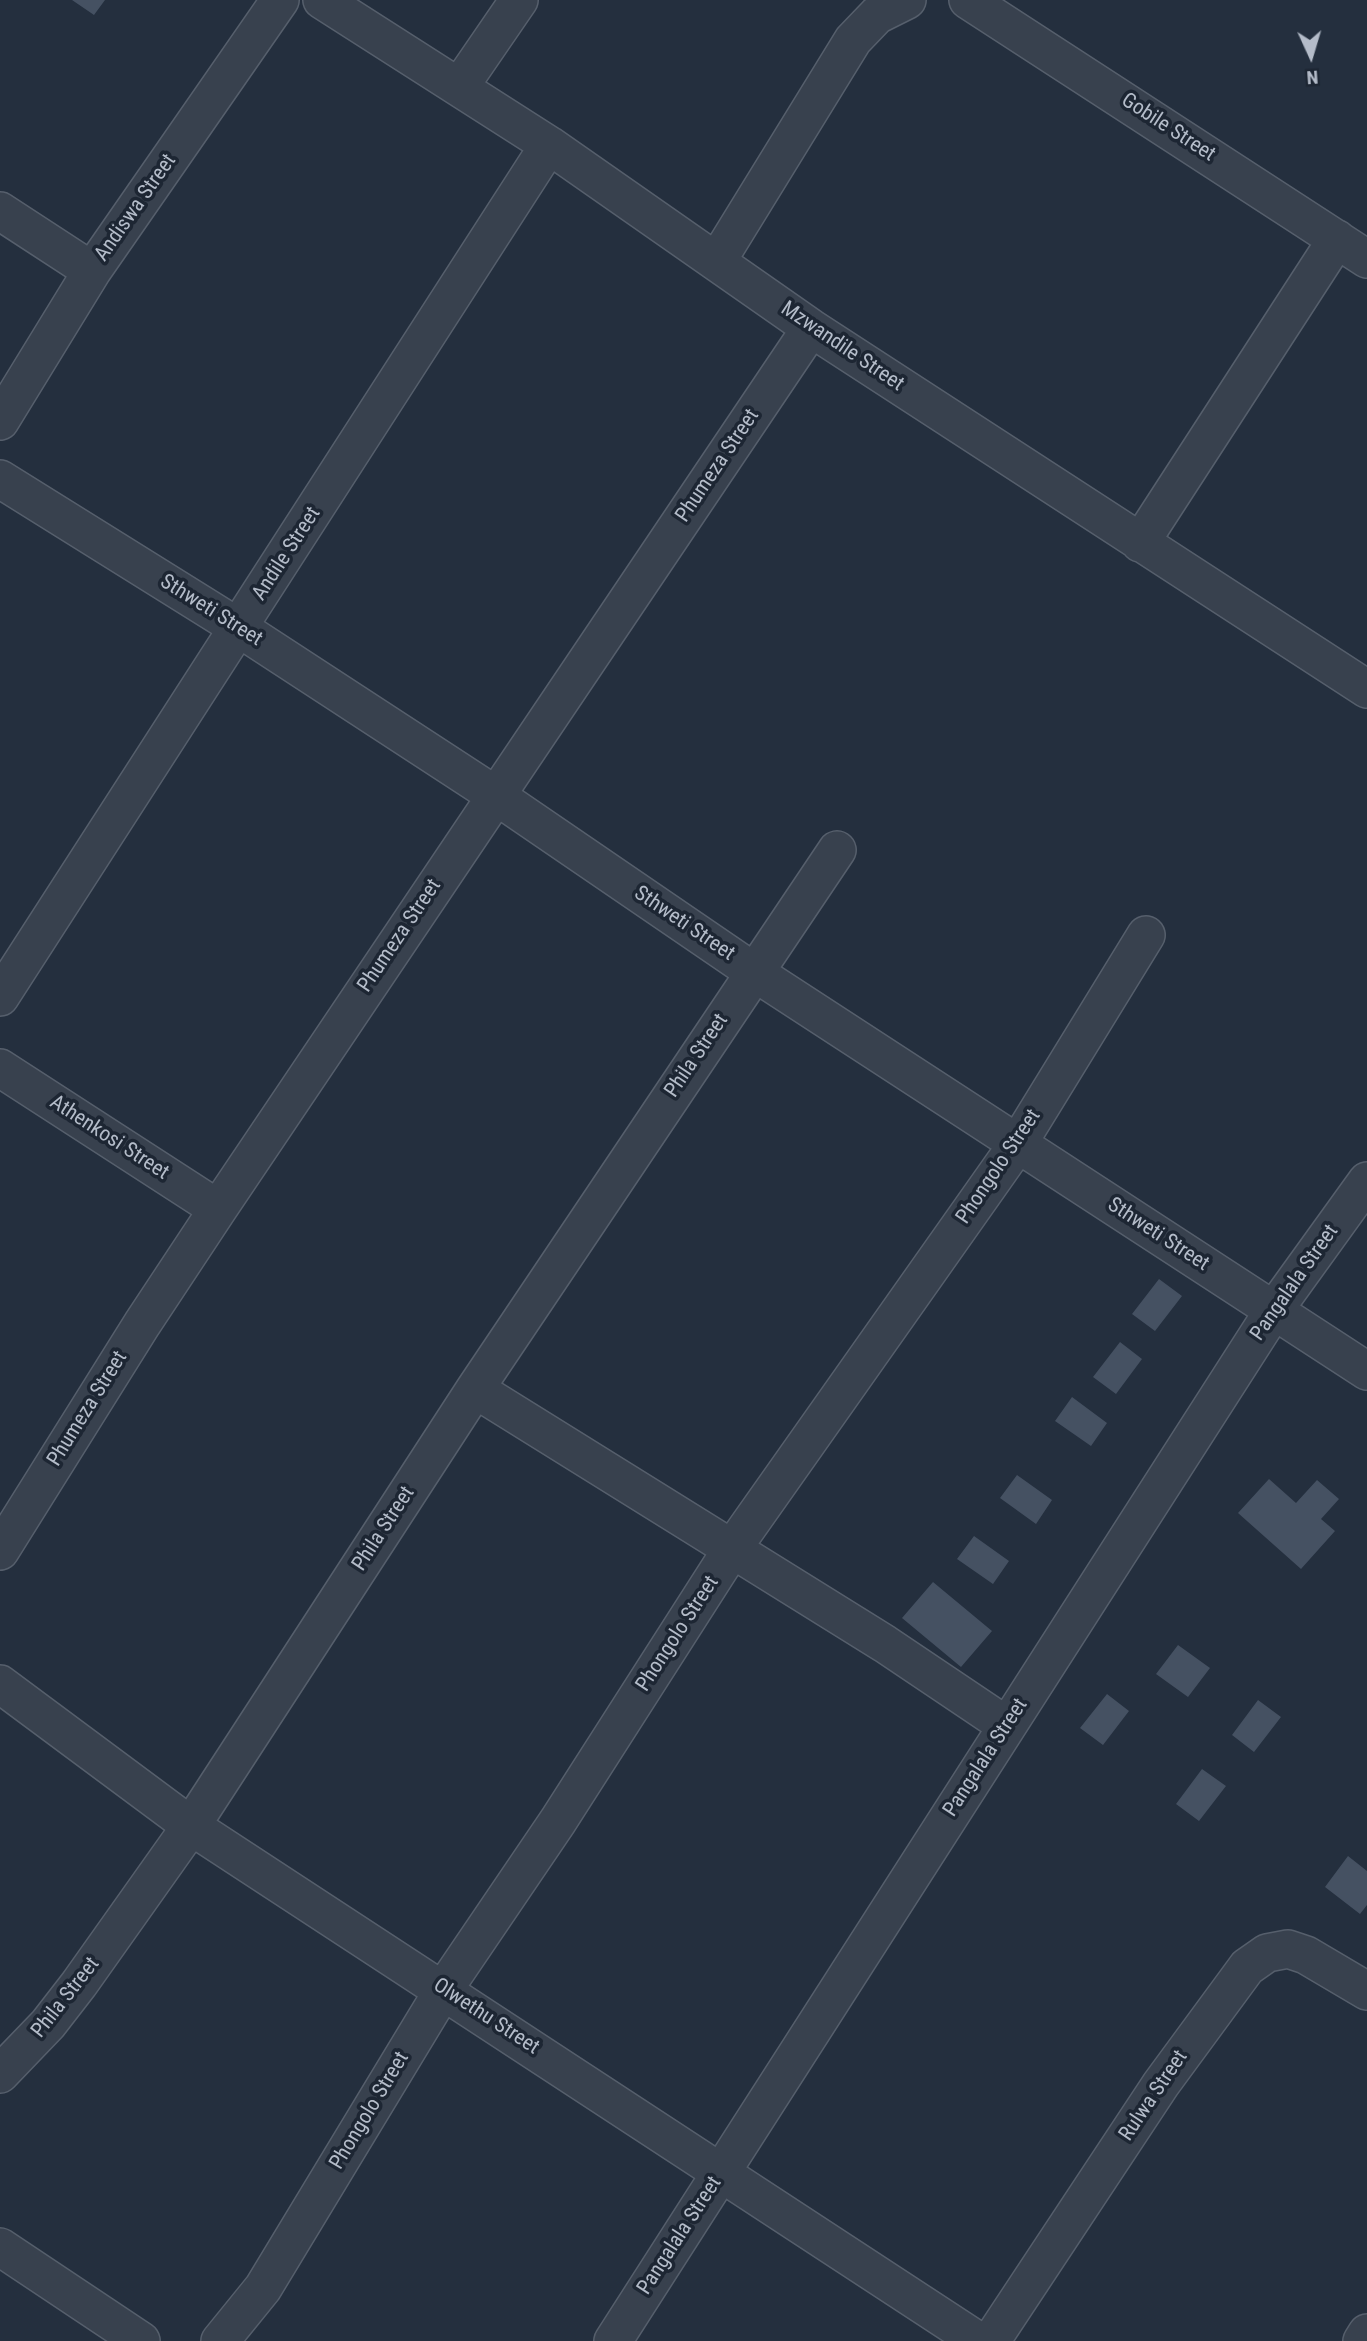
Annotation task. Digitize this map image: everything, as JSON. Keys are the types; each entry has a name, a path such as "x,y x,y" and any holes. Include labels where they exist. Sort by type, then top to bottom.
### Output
{"street":[{"name":"Andiswa Street","path":"0,421 92,271 280,0"},
{"name":"Mzwandile Street","path":"321,0 460,86 811,328 1367,689"},
{"path":"460,86 519,0"},
{"path":"717,261 853,40 877,15 907,0"},
{"name":"Gobile Street","path":"968,0 1352,249"},
{"name":"Andile Street","path":"0,997 549,145"},
{"path":"0,211 92,271"},
{"path":"1140,543 1352,249"},
{"name":"Phumeza Street","path":"0,1551 142,1324 218,1209 811,328"},
{"name":"Sthweti Street","path":"0,479 239,628 495,795 754,972 1367,1371"},
{"name":"Phila Street","path":"0,2074 48,2024 79,1984 191,1826 475,1389 836,850"},
{"name":"Phongolo Street","path":"220,2341 263,2288 444,1989 565,1810 732,1549 1017,1144 1146,935"},
{"name":"Athenkosi Street","path":"0,1068 218,1209"},
{"name":"Pangalala Street","path":"613,2341 1274,1310 1367,1181"},
{"path":"475,1389 885,1644 1007,1726"},
{"name":"Olwethu Street","path":"0,1684 191,1826 444,1989 978,2341"},
{"name":"Rulwa Street","path":"990,2341 1161,2084 1247,1968 1267,1953 1288,1949 1306,1955 1367,1991"},
{"path":"0,2247 141,2341"},
{"path":"1362,2341 1367,2333"}],"building":[{"path":"72,0 105,0 94,15"},
{"path":"1159,1279 1182,1296 1155,1331 1132,1314"},
{"path":"1120,1342 1142,1359 1116,1394 1093,1377"},
{"path":"1072,1397 1107,1423 1091,1446 1055,1421"},
{"path":"1017,1475 1052,1500 1036,1524 1000,1498"},
{"path":"1269,1479 1296,1503 1317,1480 1339,1499 1321,1519 1335,1531 1301,1569 1238,1513"},
{"path":"974,1536 1009,1561 993,1584 957,1559"},
{"path":"933,1582 992,1631 961,1667 902,1618"},
{"path":"1178,1645 1210,1668 1188,1697 1156,1674"},
{"path":"1107,1694 1129,1711 1103,1745 1080,1728"},
{"path":"1258,1700 1281,1717 1254,1752 1232,1735"},
{"path":"1202,1769 1226,1786 1199,1821 1176,1804"},
{"path":"1348,1856 1367,1871 1367,1905 1360,1914 1325,1887"}]}
